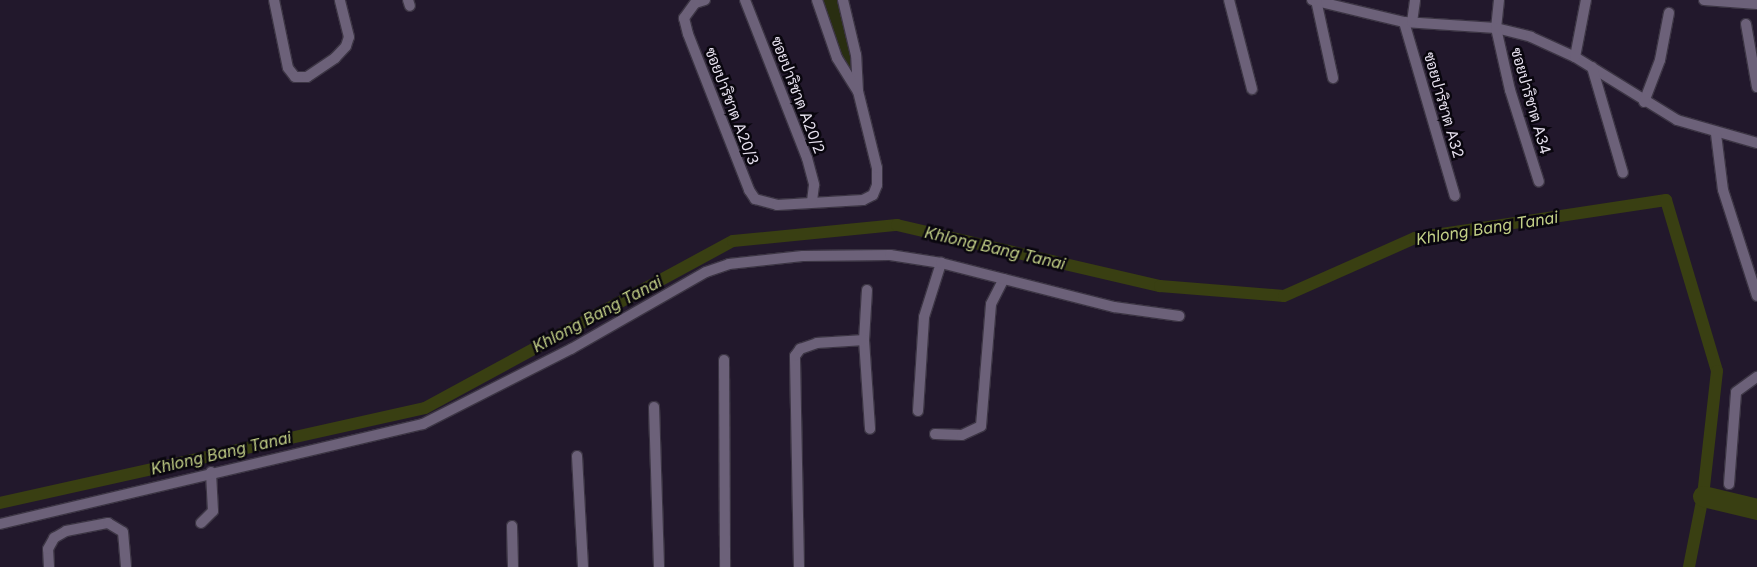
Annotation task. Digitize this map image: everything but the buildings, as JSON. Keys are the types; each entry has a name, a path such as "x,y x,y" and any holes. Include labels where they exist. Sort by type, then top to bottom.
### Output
{"street":[{"path":"274,0 282,51 295,77 307,77 335,58 348,37 340,0"},
{"name":"ซอยปาริชาต A20/3","path":"704,0 695,3 684,18 688,34 749,190 755,199 766,204 812,202"},
{"name":"ซอยปาริชาต A20/2","path":"745,0 807,158 814,185 812,202"},
{"path":"812,202 863,200 873,195 877,168 858,91 837,58 818,0"},
{"path":"843,0 860,76 858,91"},
{"path":"1229,0 1252,89"},
{"path":"1333,78 1315,0 1408,22 1496,28 1530,37 1575,57 1644,102 1677,120 1716,134 1757,143"},
{"path":"1408,22 1415,0"},
{"name":"ซอยปาริชาต A34","path":"1499,0 1496,28 1510,90 1539,182"},
{"path":"1575,57 1586,0"},
{"path":"1704,0 1757,4"},
{"path":"1644,102 1660,60 1669,13"},
{"name":"ซอยปาริชาต A32","path":"1408,22 1454,196"},
{"path":"1746,24 1757,87"},
{"path":"1592,67 1623,173"},
{"path":"1716,134 1723,190 1757,296"},
{"path":"0,524 211,472 423,424 571,350 706,272 729,264 842,254 890,255 941,263 1114,307 1178,316"},
{"path":"918,411 924,316 941,263"},
{"path":"935,434 962,436 981,426 991,304 1004,279"},
{"path":"867,290 864,340 870,428"},
{"path":"798,567 795,356 800,349 817,343 864,340"},
{"path":"724,360 726,567"},
{"path":"1730,484 1736,392 1757,378"},
{"path":"654,407 659,567"},
{"path":"577,456 583,567"},
{"path":"201,523 213,511 211,472"},
{"path":"49,567 48,548 54,538 66,531 108,523 123,532 126,567"},
{"path":"512,526 513,567"}],"green space":[{"path":"817,0 843,0 860,76 847,76"}],"waterway":[{"name":"Khlong Bang Tanai","path":"0,503 425,408 733,241 897,225 1160,286 1284,296 1415,238 1666,200 1717,371 1703,496 1689,567"},
{"name":"Khlong Bang Tanai","path":"1703,496 1757,509"}]}
